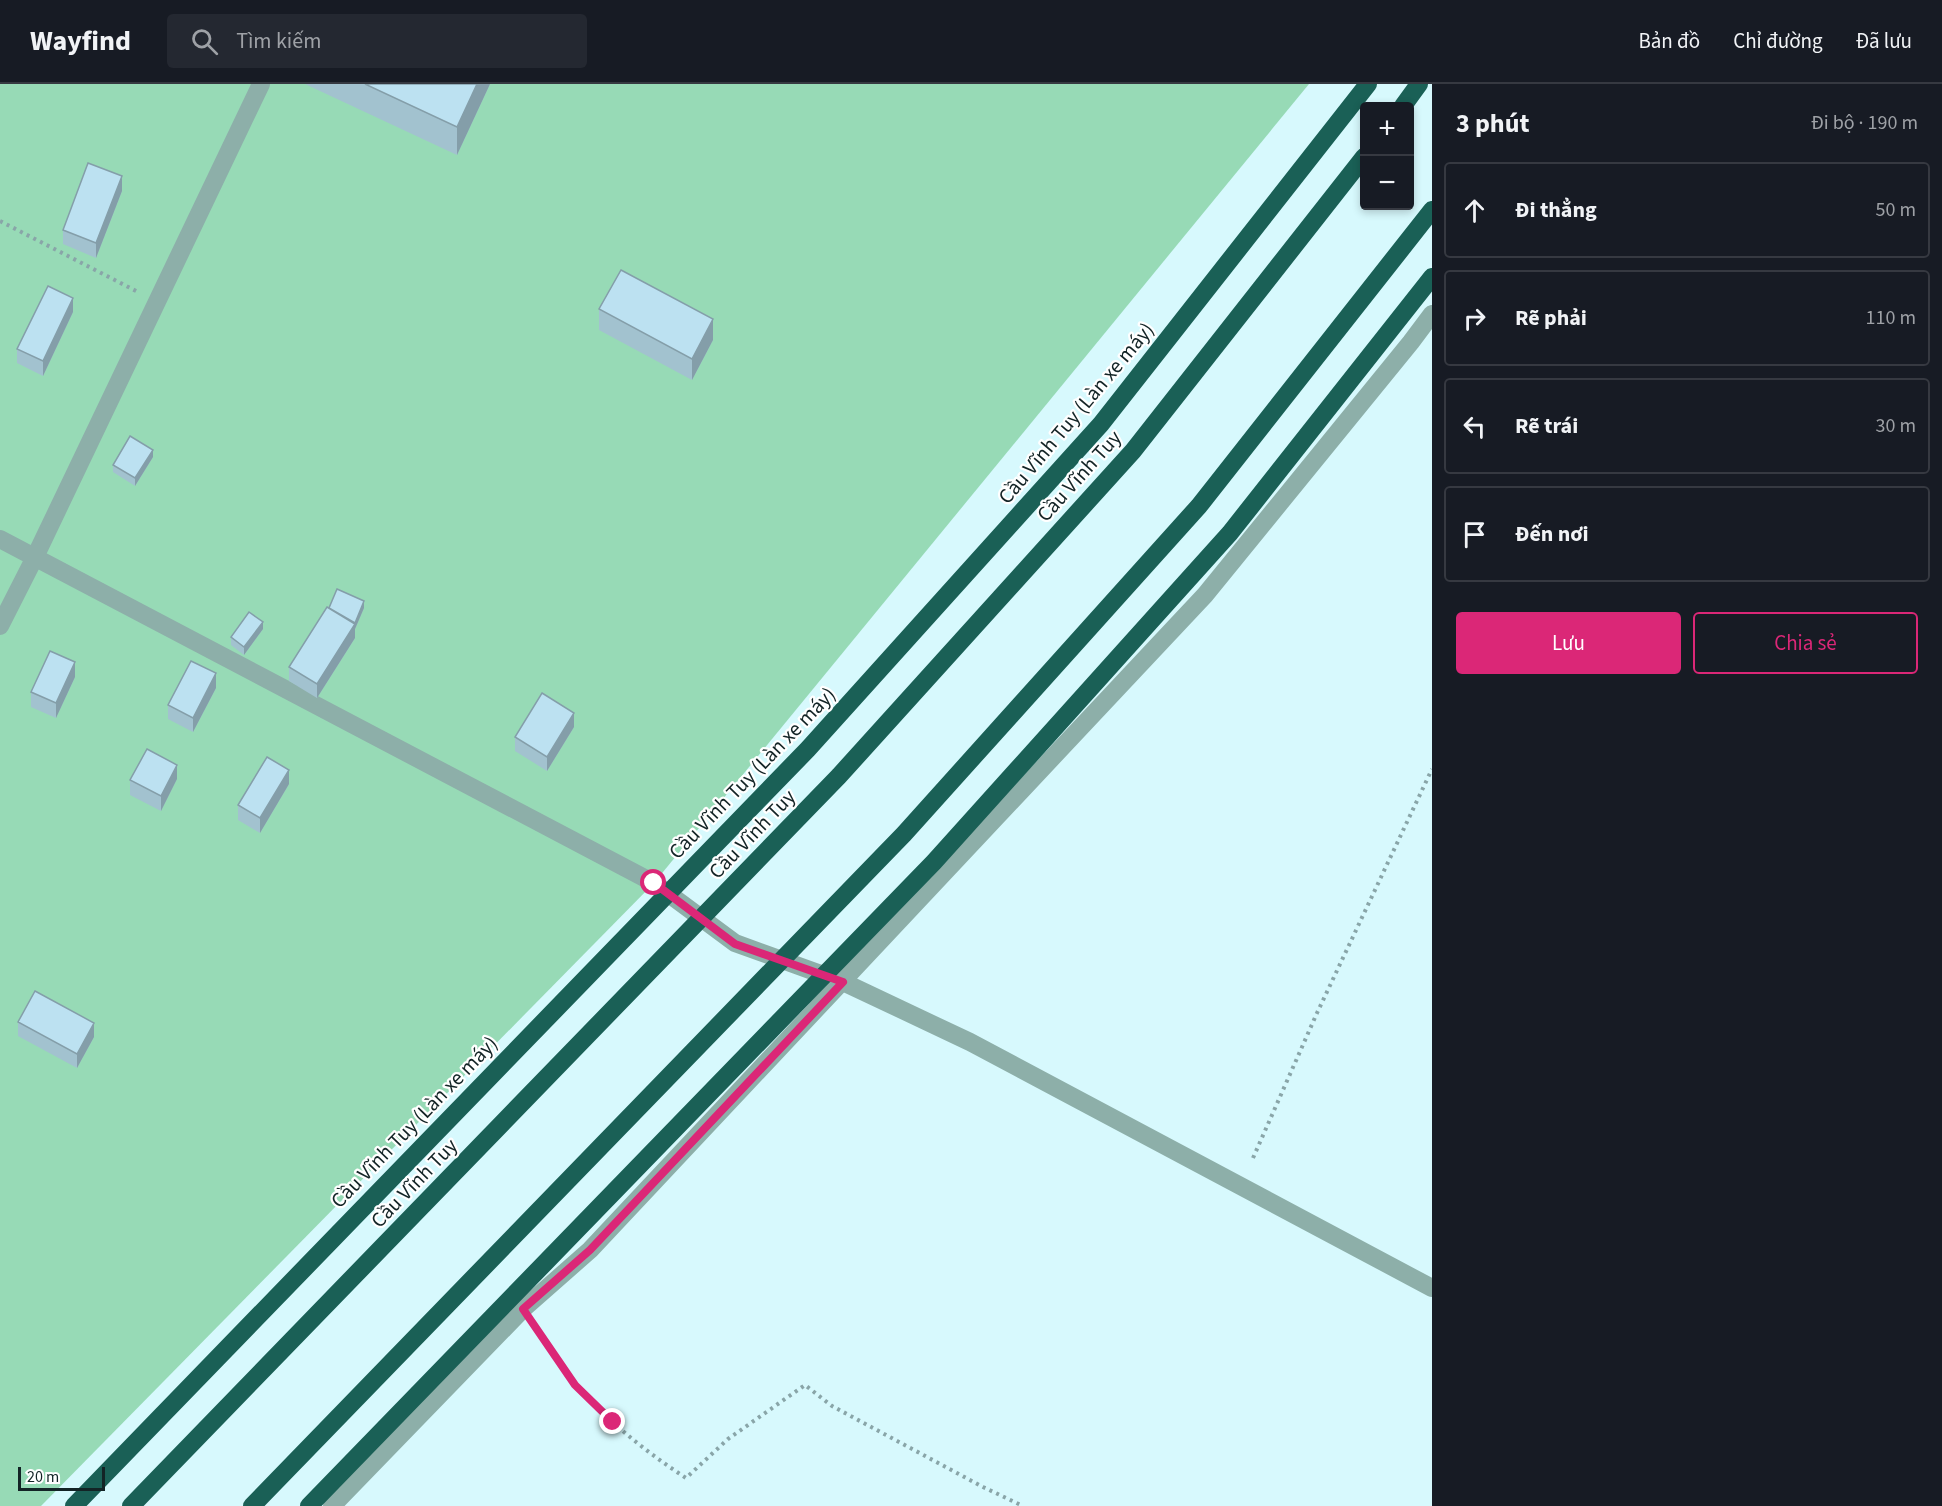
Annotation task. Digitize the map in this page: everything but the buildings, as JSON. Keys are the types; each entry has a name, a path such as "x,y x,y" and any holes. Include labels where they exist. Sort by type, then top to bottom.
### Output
{"highway":[{"name":"Cầu Vĩnh Tuy (Làn xe máy)","path":"74,1506 816,740 1101,424 1368,84"},
{"path":"1406,102 1419,84"},
{"name":"Cầu Vĩnh Tuy","path":"131,1506 847,768 1133,451 1360,162"},
{"path":"252,1506 904,834 1199,506 1432,210"},
{"path":"309,1506 934,862 1230,533 1432,277"}],"street":[{"path":"0,626 36,557 261,84"},
{"path":"332,1506 523,1309 590,1250 1205,595 1432,314"},
{"path":"0,539 654,883 735,944 843,982 970,1042 1432,1288"}],"path":[{"path":"0,221 157,302"},
{"path":"1253,1158 1321,1003 1432,770"},
{"path":"523,1309 575,1385 613,1422 663,1463 686,1478 728,1439 805,1385 832,1406 1023,1506"}],"green space":[{"path":"0,84 1309,84 654,883 41,1506 0,1506"}],"route":[{"path":"613,1422 575,1385 523,1309 590,1250 843,982 735,944 654,883"}]}
